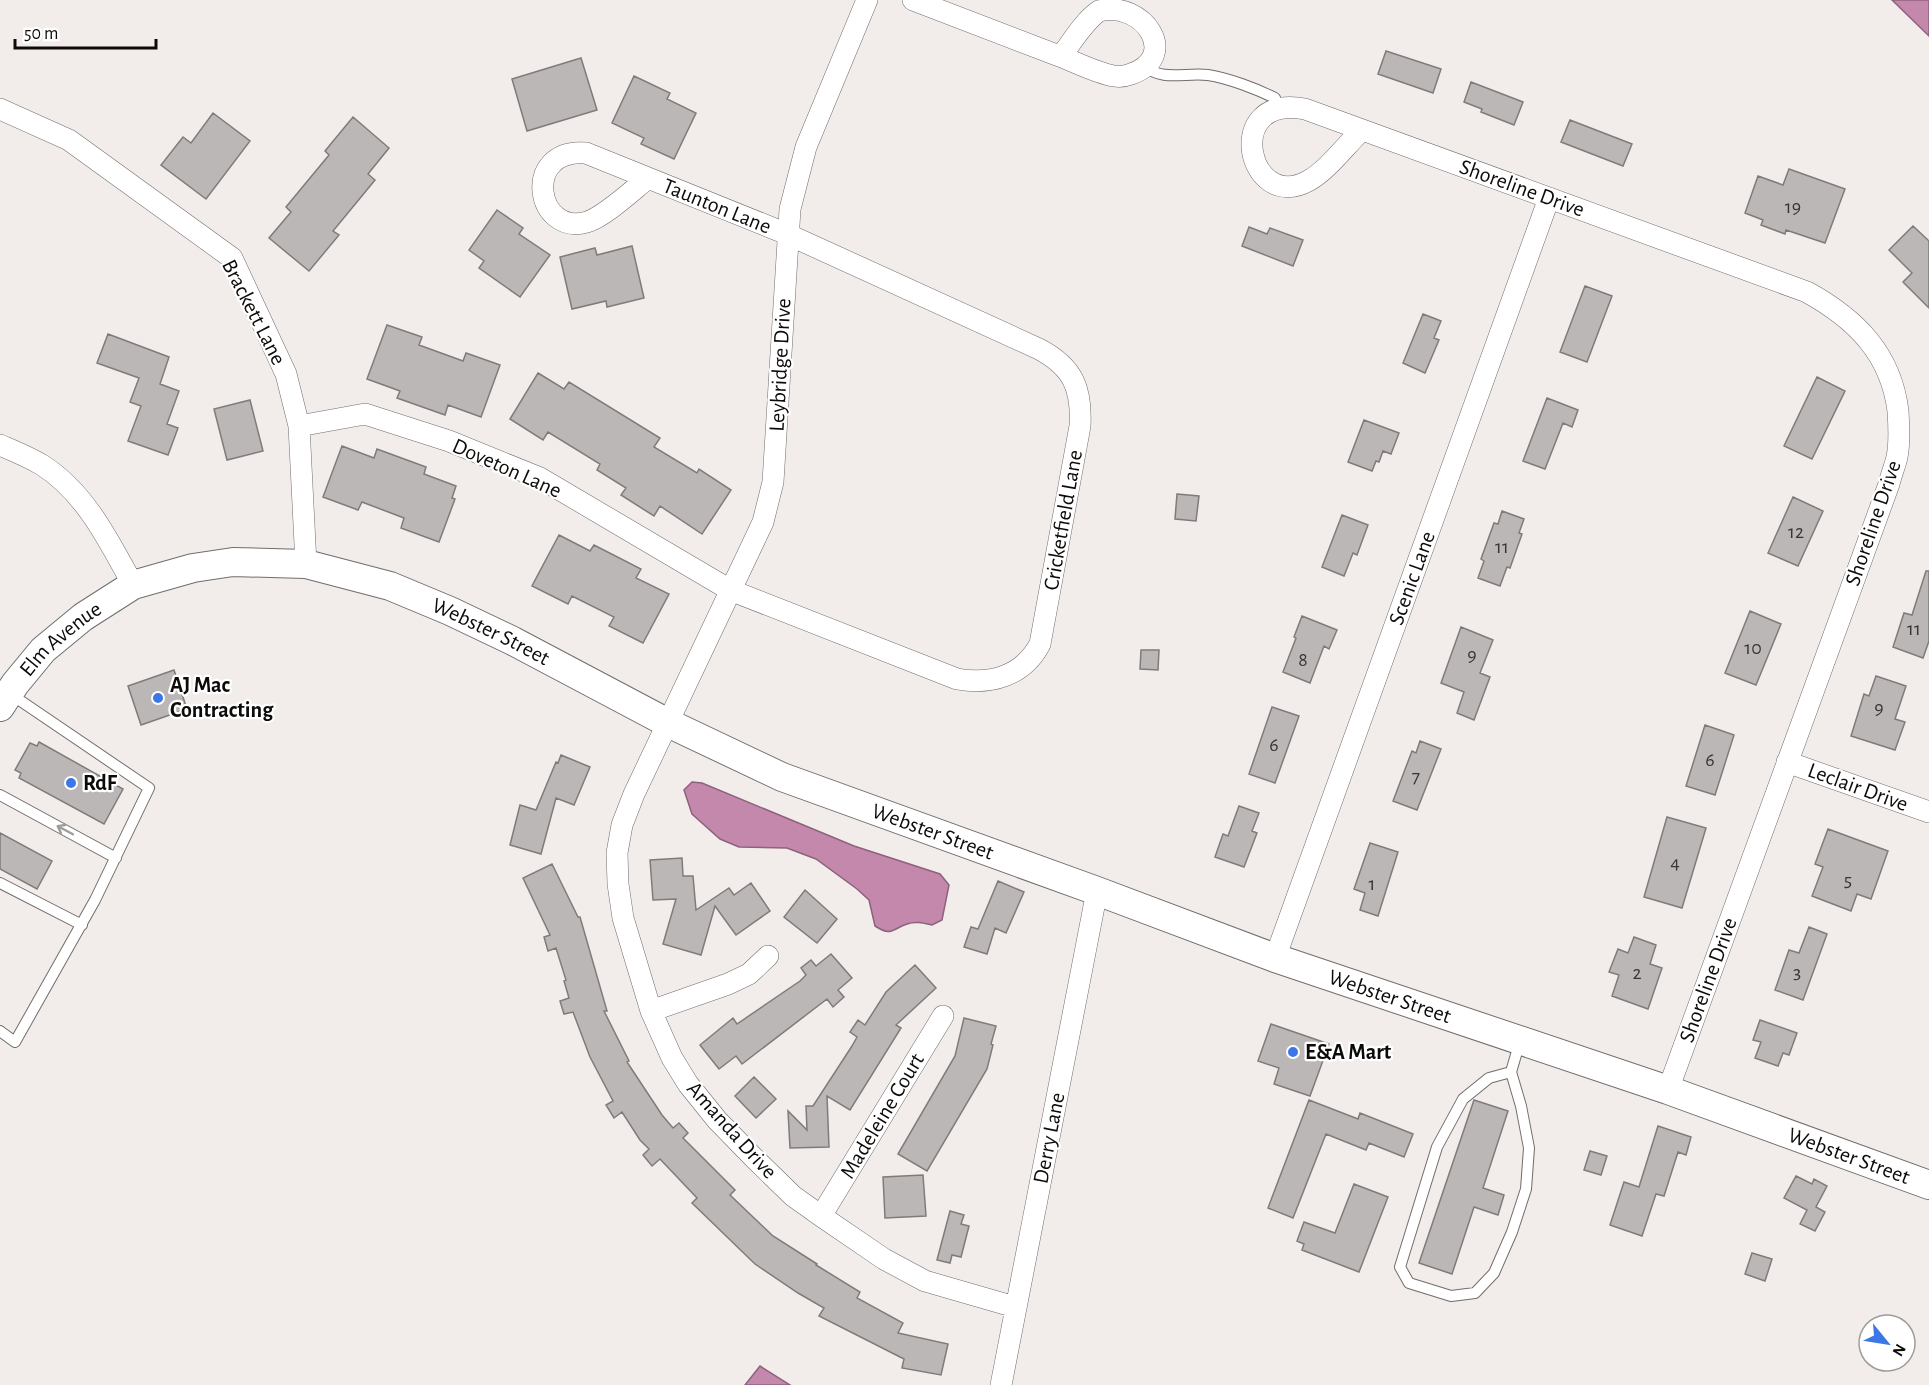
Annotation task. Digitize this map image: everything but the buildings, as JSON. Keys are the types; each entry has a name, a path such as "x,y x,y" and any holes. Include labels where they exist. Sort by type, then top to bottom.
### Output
{"main road":[{"name":"Webster Street","path":"133,585 193,568 233,562 306,564 390,586 513,641 668,723 783,777 1275,958 1668,1090 1929,1185"},
{"name":"Elm Avenue","path":"5,700 51,642 82,617 133,585"}],"street":[{"name":"Leybridge Drive","path":"668,723 763,522 773,482 790,209 806,147 867,0"},
{"path":"914,0 1113,76 1124,76 1145,66 1152,56 1155,33 1150,21 1132,6 1120,4 1108,6 1097,12 1061,56"},
{"name":"Shoreline Drive","path":"1278,108 1292,106 1305,109 1807,292 1834,307 1856,326 1875,347 1888,372 1896,397 1900,428 1897,457 1668,1090"},
{"path":"1278,108 1257,124 1252,136 1251,149 1260,172 1270,180 1282,185 1294,186 1307,182 1362,130"},
{"name":"Brackett Lane","path":"0,109 69,141 231,258 286,375 299,426 306,564"},
{"name":"Taunton Lane","path":"648,178 598,217 588,222 566,221 556,216 548,208 543,197 542,185 545,173 552,162 562,155 574,152 586,153 787,234"},
{"name":"Scenic Lane","path":"1275,958 1549,198"},
{"name":"Cricketfield Lane","path":"730,590 957,679 987,682 1019,669 1034,656 1040,644 1080,426 1080,402 1074,380 1068,370 1050,354 787,234"},
{"name":"Doveton Lane","path":"299,426 365,414 449,441 540,478 730,590"},
{"path":"0,445 42,465 75,494 100,525 133,585"},
{"name":"Amanda Drive","path":"668,723 634,794 622,825 617,853 618,884 623,918 651,1011 672,1058 688,1084 717,1120 793,1196 884,1259 925,1281 1016,1307"},
{"name":"Leclair Drive","path":"1787,762 1929,812"},
{"name":"Derry Lane","path":"1001,1385 1097,891"},
{"path":"651,1011 729,984 749,974 768,956"},
{"name":"Madeleine Court","path":"821,1216 943,1016"}],"lane":[{"path":"1145,66 1156,74 1210,75 1225,79 1275,98 1278,108"},
{"path":"0,1031 15,1042 82,925 149,788 5,700"},
{"path":"0,795 116,858"},
{"path":"0,883 82,925"},
{"path":"1511,1072 1489,1078 1463,1099 1437,1147 1400,1267 1409,1283 1451,1296 1475,1293 1494,1273 1512,1232 1526,1190 1528,1148 1521,1106 1511,1072 1520,1041"}],"shaded area":[{"path":"1892,0 1929,0 1929,36"},
{"path":"692,782 702,783 854,846 940,874 949,885 942,920 932,925 907,924 889,932 875,926 869,900 816,859 787,848 739,847 720,839 692,814 684,790"},
{"path":"760,1366 790,1385 745,1385"}],"place":[{"name":"AJ Mac Contracting","path":"158,698"},
{"name":"RdF","path":"71,783"},
{"name":"E&A Mart","path":"1293,1052"}]}
